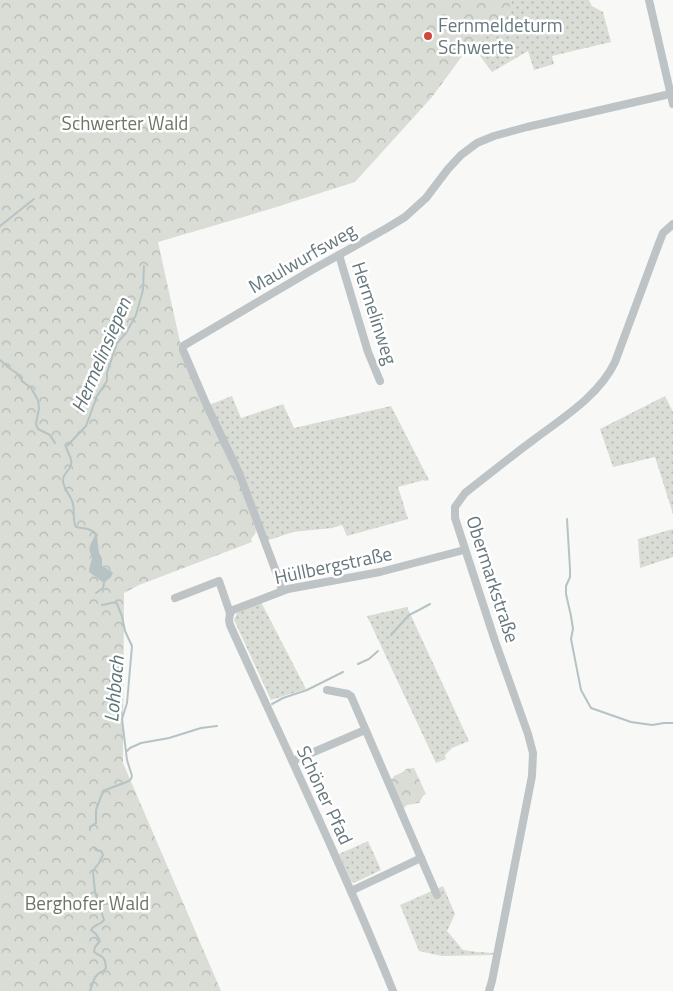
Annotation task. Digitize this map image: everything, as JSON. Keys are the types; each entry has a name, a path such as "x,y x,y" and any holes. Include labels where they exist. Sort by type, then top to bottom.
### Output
{"street":[{"path":"648,0 673,104"},
{"name":"Maulwurfsweg","path":"282,591 239,473 204,398 183,346 409,214 426,198 454,162 477,143 527,127 670,94"},
{"name":"Obermarkstraße","path":"489,991 534,760 528,734 464,550 454,514 455,507 460,498 500,465 569,414 598,388 608,376 616,362 661,237 673,224"},
{"name":"Hermelinweg","path":"340,255 368,352 380,381"},
{"name":"Hüllbergstraße","path":"230,613 233,610 282,591 380,572 464,550"},
{"path":"174,598 219,582 230,613"},
{"name":"Schöner Pfad","path":"230,613 230,626 351,891 393,991"},
{"path":"327,690 350,695 437,895"},
{"path":"292,762 365,730"},
{"path":"351,891 421,858"}],"green space":[{"path":"0,0 512,0 507,16 471,44 432,97 355,182 158,242 182,351 237,474 256,530 251,539 252,542 139,585 124,593 123,763 221,991 0,991"},
{"path":"512,0 589,0 592,6 603,12 611,42 552,56 554,64 534,70 528,51 492,72 471,44 507,16"},
{"path":"232,396 241,418 283,404 294,428 391,406 429,480 398,487 408,519 347,536 342,525 332,528 293,532 266,541 209,405"},
{"path":"665,396 673,412 673,514 655,457 613,467 600,429"},
{"path":"673,529 673,557 640,568 638,539"},
{"path":"261,602 306,689 271,700 234,620 237,613"},
{"path":"407,607 469,741 452,748 445,755 446,759 436,763 367,616"},
{"path":"414,768 426,794 419,803 407,805 404,808 389,780 406,769"},
{"path":"368,841 381,870 354,883 351,881 339,854"},
{"path":"443,886 455,914 447,931 463,950 494,953 494,955 442,956 419,951 400,905"}],"shaded area":[{"path":"95,534 102,558 102,565 113,573 104,583 89,572 92,559 90,548"}],"waterway":[{"path":"0,226 34,199"},
{"name":"Hermelinsiepen","path":"95,534 88,529 76,527 73,504 63,482 64,476 71,466 66,447 86,426 97,396 107,381 107,373 117,343 126,333 136,315 143,290 144,266"},
{"name":"Lohbach","path":"0,360 18,374 22,381 31,388 38,400 39,408 36,424 38,429 50,435 55,443"},
{"path":"567,519 570,577 566,586 566,594 573,629 571,639 581,690 591,708 631,722 652,725 673,723"},
{"name":"Lohbach","path":"96,593 103,588 104,583"},
{"name":"Lohbach","path":"90,830 90,827 96,823 96,810 103,791 129,781 132,776 127,760 122,719 127,703 132,646 116,602 102,605"},
{"path":"391,635 409,615 430,604"},
{"path":"358,664 369,659 378,651"},
{"path":"272,704 307,690 343,672"},
{"path":"127,751 141,743 169,738 201,728 217,726"},
{"name":"Lohbach","path":"90,991 98,974 106,968 104,959 94,952 95,947 100,941 91,930 104,920 95,892 93,871 103,855 101,851 96,850 94,847"}],"place":[{"name":"Fernmeldeturm Schwerte","path":"428,36"}],"park label":[{"name":"Schwerter Wald","path":"125,123"},
{"name":"Berghofer Wald","path":"87,903"}]}
